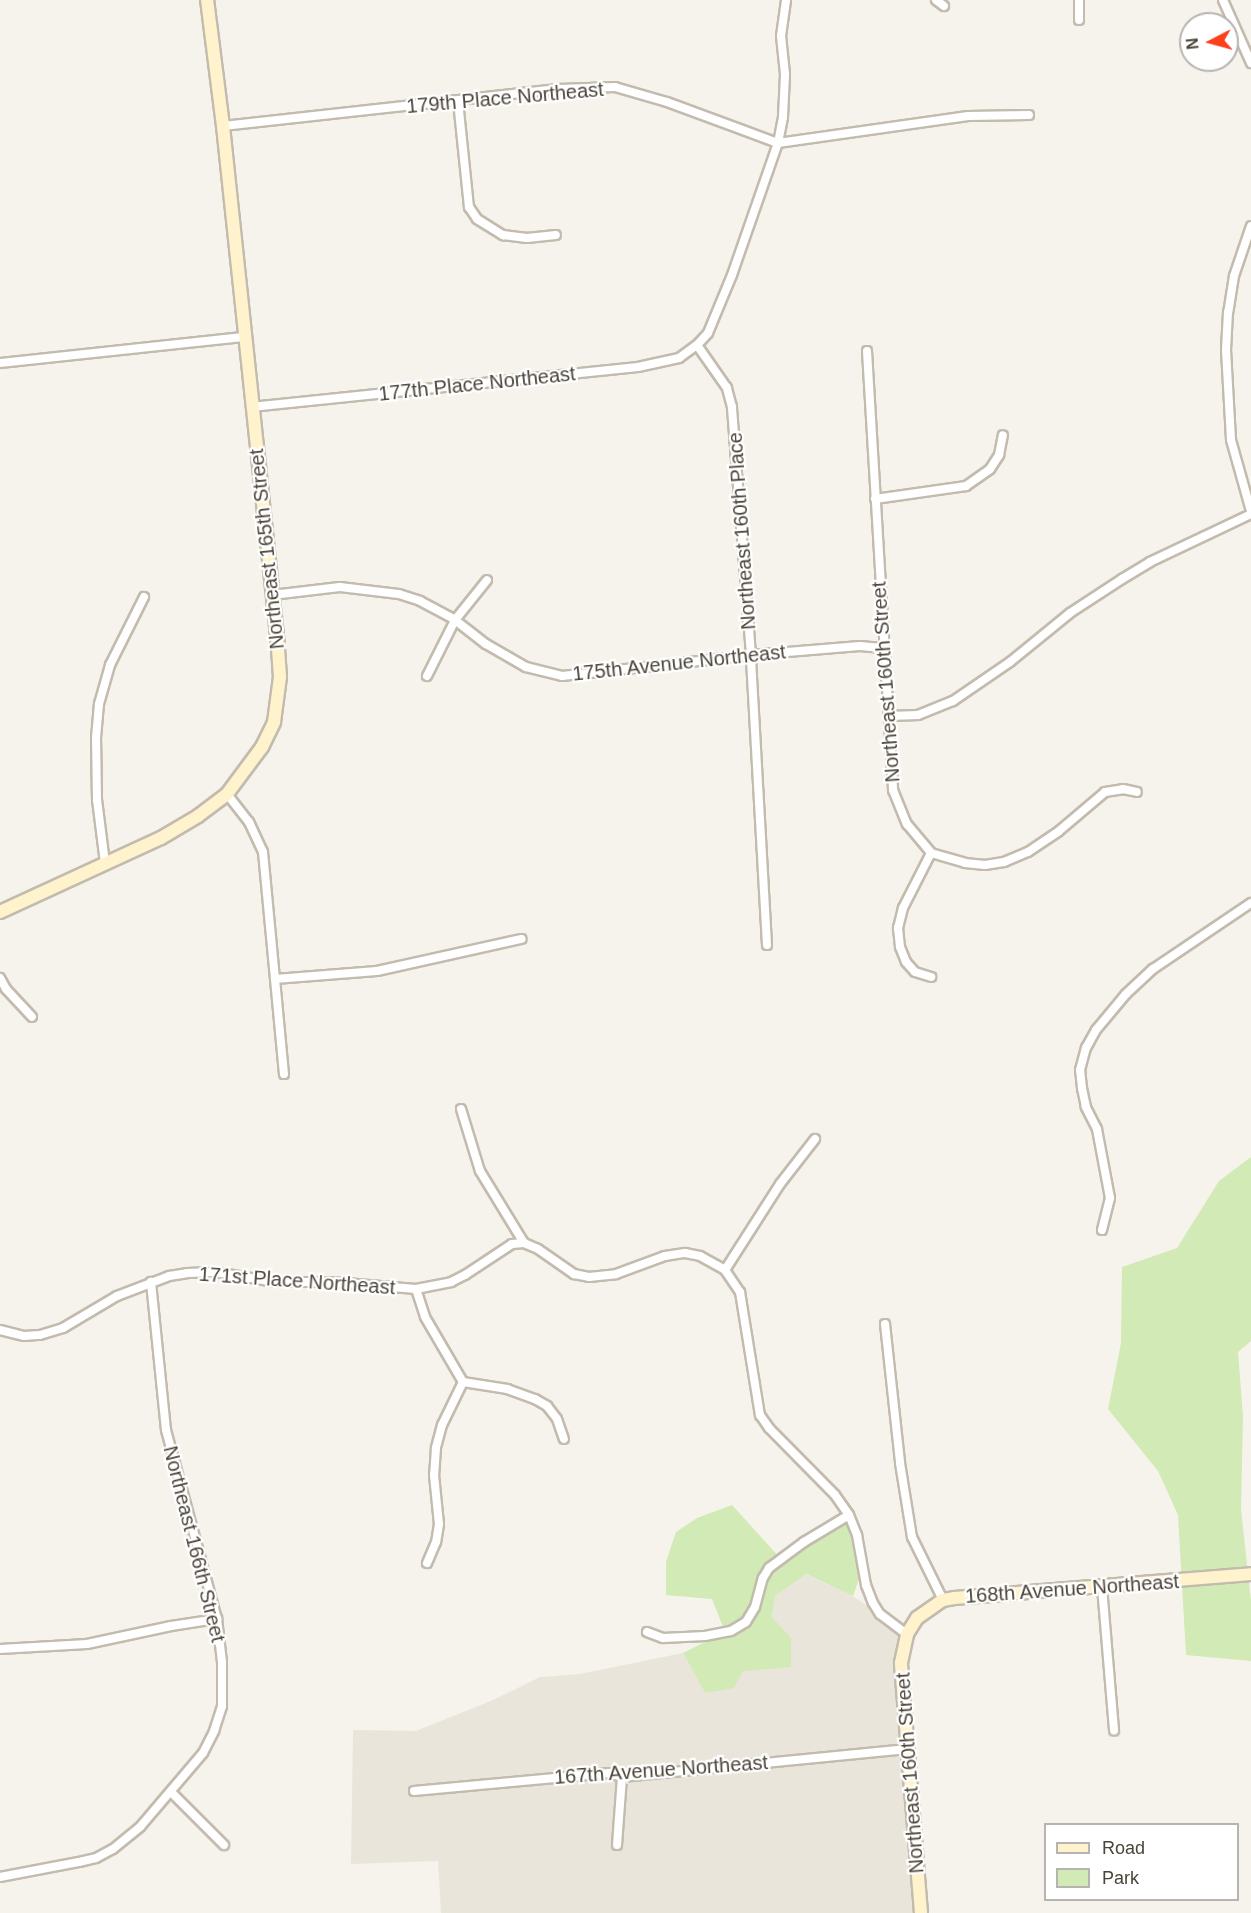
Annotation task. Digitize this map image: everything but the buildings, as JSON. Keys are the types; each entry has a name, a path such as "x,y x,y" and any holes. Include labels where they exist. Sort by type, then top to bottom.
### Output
{"street":[{"name":"Northeast 165th Street","path":"0,912 162,838 227,794 262,747 274,722 280,675 223,126 207,0"},
{"path":"697,345 708,333 732,275 778,143 783,117 784,74 781,36 786,0"},
{"path":"936,0 944,6"},
{"path":"1079,0 1079,21"},
{"path":"1223,0 1251,63"},
{"name":"179th Place Northeast","path":"223,126 560,89 615,87 667,102 778,143 968,116 1029,115"},
{"path":"458,101 469,207 477,219 503,234 527,238 556,235"},
{"path":"889,716 918,715 953,701 1010,662 1070,613 1122,579 1150,562 1251,513 1231,440 1226,381 1228,312 1234,276 1251,226"},
{"path":"0,363 244,337"},
{"name":"177th Place Northeast","path":"251,407 638,368 679,358 697,345"},
{"name":"Northeast 160th Place","path":"697,345 728,388 732,407 751,655 767,945"},
{"name":"Northeast 160th Street","path":"867,351 882,648 889,716 892,790 907,824 931,853"},
{"path":"875,499 966,486 990,469 999,455 1003,435"},
{"path":"427,676 456,620 486,580"},
{"name":"175th Avenue Northeast","path":"272,596 340,587 374,590 420,601 456,620 486,644 526,667 562,676 860,645 882,648"},
{"path":"105,863 98,800 96,738 99,704 110,665 144,597"},
{"path":"931,977 915,972 906,962 900,947 898,928 903,908 931,853 965,863 986,865 1004,862 1028,852 1062,829 1105,792 1123,789 1137,792"},
{"path":"227,794 249,822 263,852 284,1074"},
{"path":"1102,1230 1110,1198 1097,1129 1084,1098 1080,1070 1086,1048 1096,1030 1126,994 1153,969 1251,903"},
{"path":"275,979 377,971 521,939"},
{"path":"0,978 6,989 32,1017"},
{"path":"461,1109 480,1171 524,1243 538,1248 574,1274 605,1277 665,1256 685,1253 700,1256 725,1270 740,1292 760,1415 769,1428 835,1495 849,1515 857,1535 866,1585 873,1603 880,1614 907,1634"},
{"path":"725,1270 780,1184 815,1139"},
{"name":"171st Place Northeast","path":"0,1330 24,1336 52,1332 87,1315 117,1296 152,1282 187,1273 215,1272 274,1282 334,1282 416,1289 451,1282 512,1244 524,1243"},
{"name":"Northeast 166th Street","path":"152,1282 166,1430 216,1619 222,1662 222,1706 203,1754 171,1792"},
{"path":"416,1289 425,1317 463,1382"},
{"path":"885,1323 900,1463 912,1537 943,1600"},
{"path":"463,1382 507,1389 535,1399 547,1406 557,1419 564,1439"},
{"path":"427,1563 436,1542 439,1524 434,1475 436,1448 442,1425 463,1382"},
{"path":"647,1632 663,1638 705,1636 731,1631 746,1622 755,1607 763,1578 769,1568 804,1542 849,1515"},
{"name":"168th Avenue Northeast","path":"907,1634 917,1618 943,1600 1251,1574"},
{"path":"1102,1587 1114,1730"},
{"path":"0,1649 87,1644 216,1619"},
{"name":"Northeast 160th Street","path":"907,1634 901,1663 921,1913"},
{"name":"167th Avenue Northeast","path":"414,1791 609,1773 622,1777 908,1749"},
{"path":"617,1845 622,1777"},
{"path":"0,1877 96,1858 113,1849 140,1827 171,1792 224,1845"}],"shaded area":[{"path":"805,1574 853,1596 907,1634 917,1913 441,1913 438,1861 351,1864 353,1730 416,1731 493,1700 540,1677 580,1674 683,1653 705,1693 791,1638 772,1617 775,1596"}],"green space":[{"path":"1251,1157 1251,1341 1238,1352 1243,1416 1241,1509 1251,1601 1251,1661 1186,1655 1178,1515 1158,1471 1108,1409 1121,1343 1122,1267 1177,1248 1219,1181"},
{"path":"732,1505 781,1559 849,1515 863,1568 853,1596 806,1574 775,1596 772,1617 791,1638 791,1667 743,1671 734,1688 705,1693 683,1653 725,1632 712,1599 666,1595 666,1562 676,1532 697,1518"}]}
